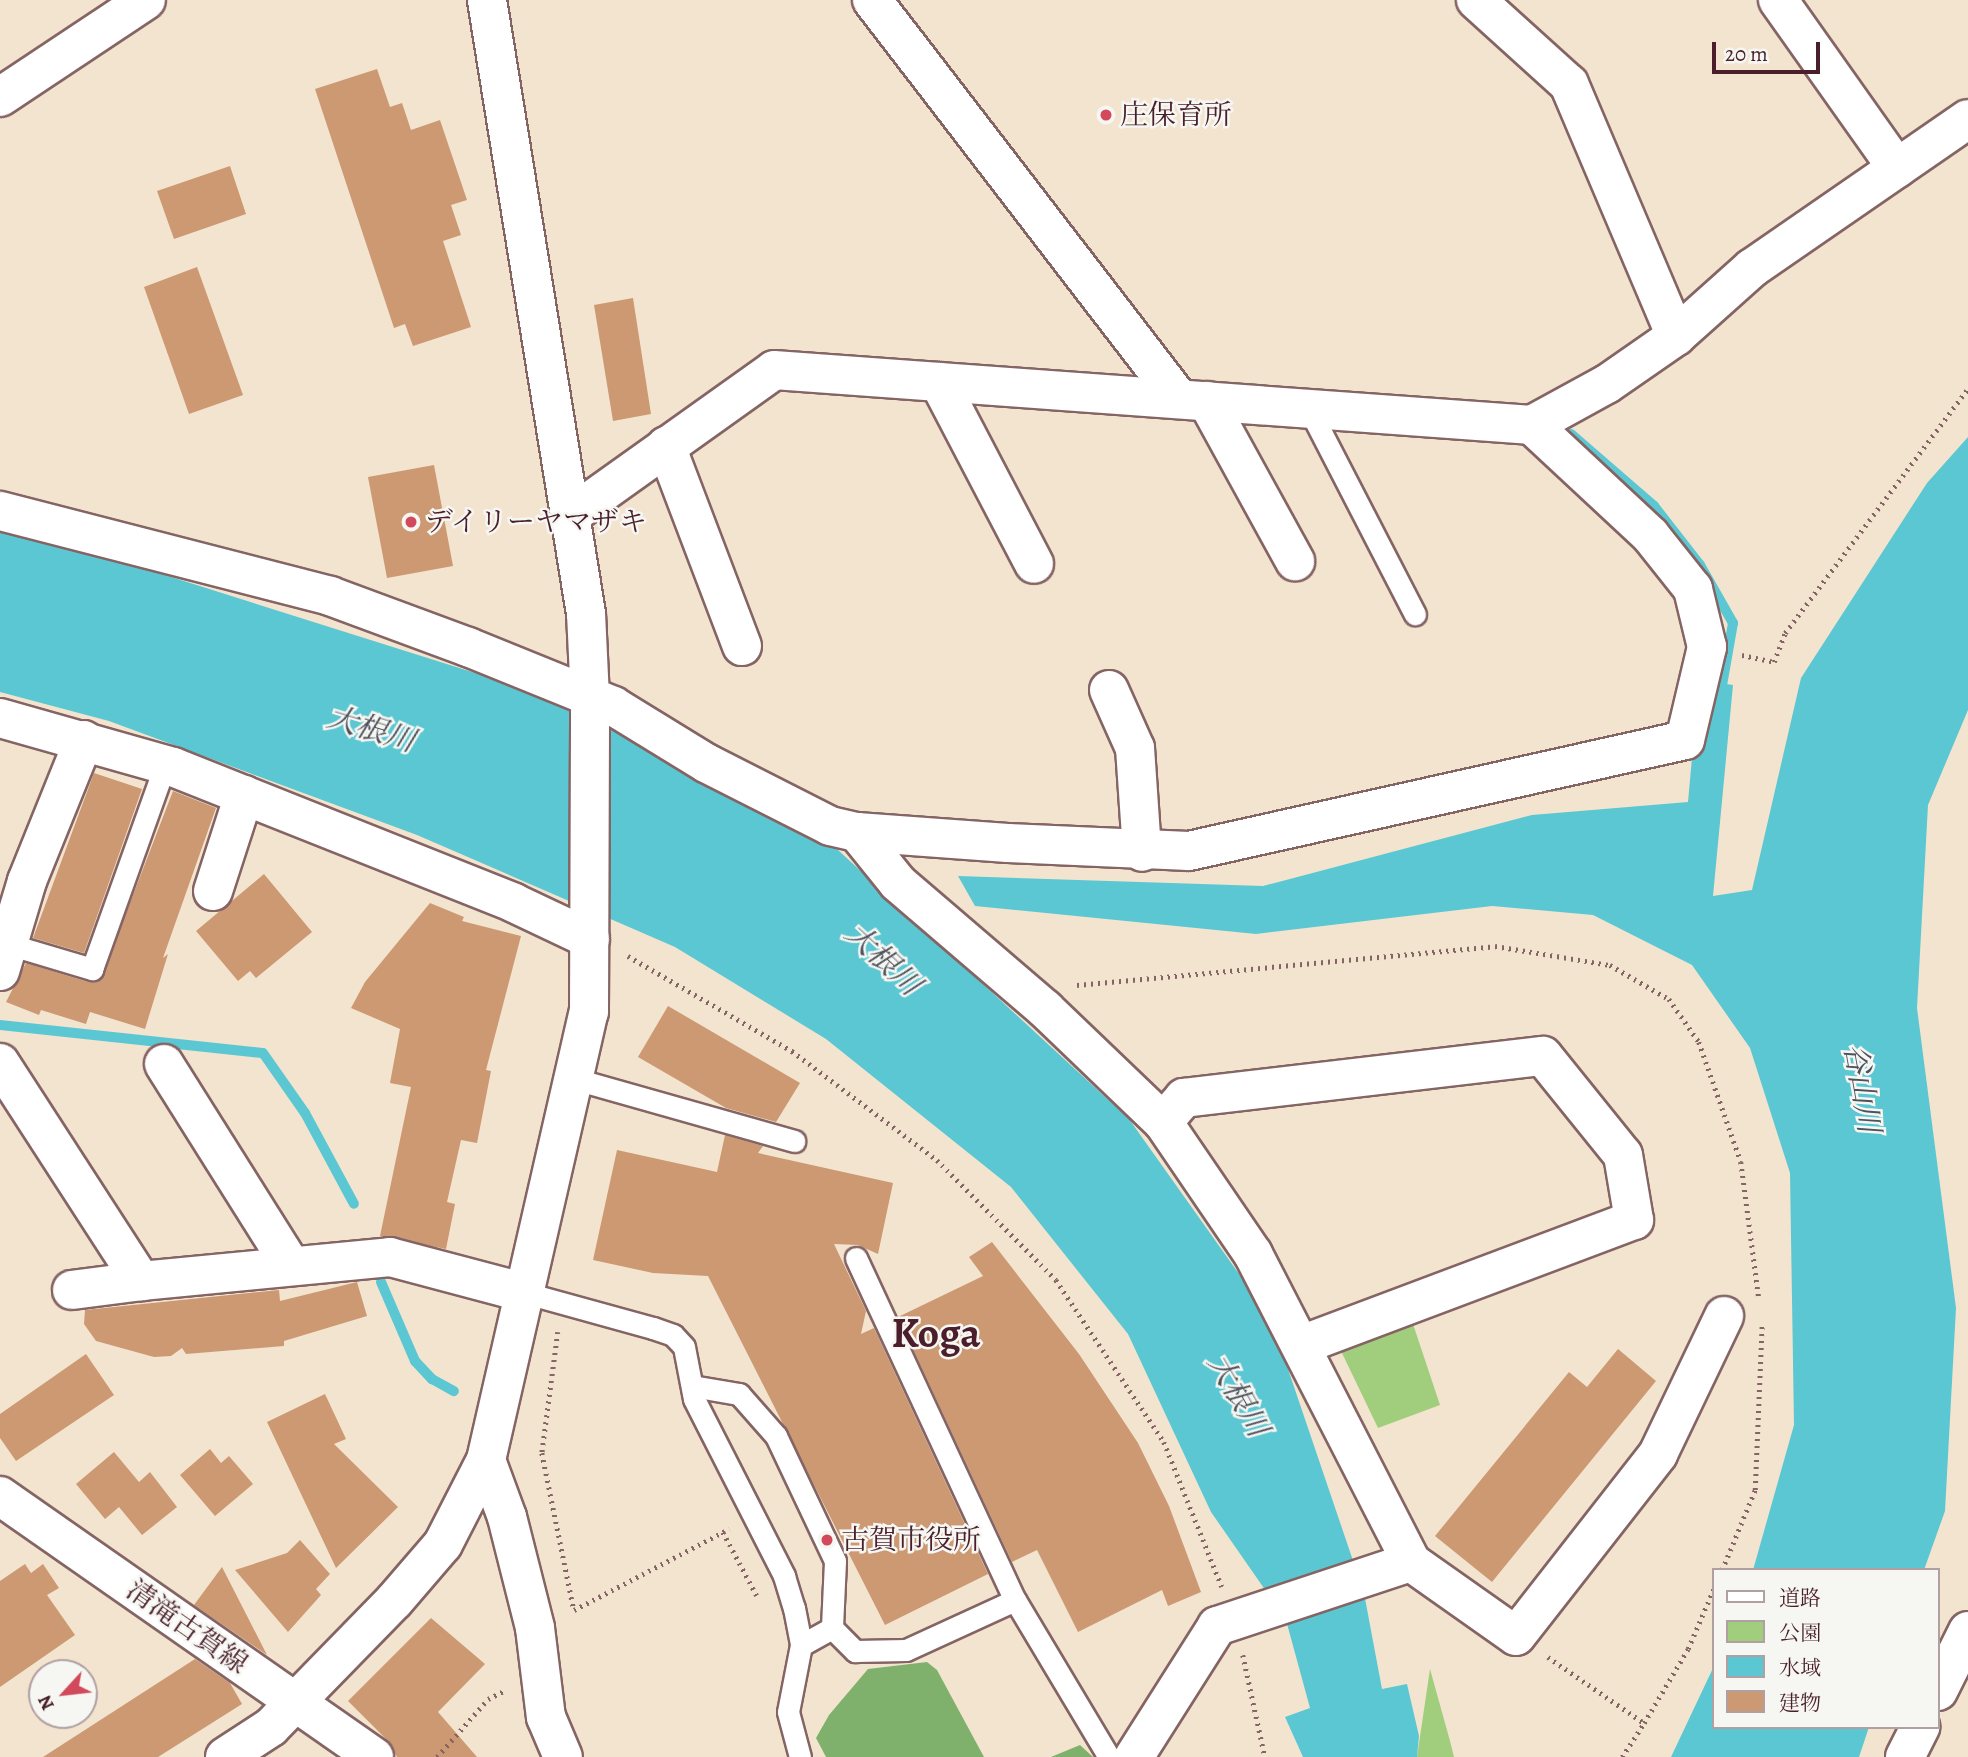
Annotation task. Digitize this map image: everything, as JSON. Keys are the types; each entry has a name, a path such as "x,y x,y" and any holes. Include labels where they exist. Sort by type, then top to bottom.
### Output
{"street":[{"path":"0,97 146,0"},
{"path":"225,1757 271,1727 296,1704 443,1544 486,1460 589,1012 590,704 586,614 487,0"},
{"path":"872,0 1193,400 1295,561"},
{"path":"1476,0 1569,84 1676,336"},
{"path":"1778,0 1897,168"},
{"path":"571,515 774,370 1532,425 1607,384 1676,336 1752,268 1968,119"},
{"path":"939,382 1034,564"},
{"path":"0,511 330,596 590,704 613,706 718,770 830,826 857,832 1142,852 1189,851 1685,740 1707,647 1693,589 1650,535 1532,425"},
{"path":"666,446 742,646"},
{"path":"1109,690 1135,748 1142,852"},
{"path":"0,718 165,765 514,903 590,939"},
{"path":"4,957 14,878 84,740"},
{"path":"214,891 244,795"},
{"path":"857,832 898,883 1163,1122 1253,1254 1304,1344 1411,1562 1516,1636 1658,1454 1724,1316"},
{"path":"1163,1122 1184,1098 1543,1056 1622,1155 1634,1220 1304,1344"},
{"path":"0,1063 141,1281"},
{"path":"164,1064 290,1264"},
{"path":"72,1290 290,1264 390,1257 526,1293"},
{"path":"486,1460 507,1517 543,1674 546,1717 563,1757"},
{"name":"清滝古賀線","path":"2,1497 374,1757"},
{"path":"1134,1757 1217,1626 1234,1616 1411,1562"},
{"path":"1940,1687 1965,1643"},
{"path":"1905,1757 1919,1729"}],"lane":[{"path":"1309,408 1415,614"},
{"path":"4,957 92,969 165,765"},
{"path":"575,1079 794,1141"},
{"path":"856,1258 1015,1600 1109,1757"},
{"path":"526,1293 673,1335 684,1348 694,1399 784,1576 802,1645 788,1712 800,1757"},
{"path":"692,1385 739,1394 776,1436 835,1562 832,1628 855,1651 906,1650 1015,1600"},
{"path":"802,1645 832,1628"}],"path":[{"path":"1774,662 1784,633 1968,388"},
{"path":"1020,991 1495,946 1610,965 1669,999 1699,1042 1741,1162 1762,1327 1755,1490 1723,1568"},
{"path":"625,955 792,1051 937,1160 1056,1280 1164,1442 1234,1616 1265,1757"},
{"path":"574,1610 754,1516"},
{"path":"1622,1757 1688,1649 1713,1590"},
{"path":"1516,1636 1644,1723"},
{"path":"437,1757 488,1699 543,1674"}],"green space":[{"path":"1411,1318 1440,1405 1378,1428 1341,1351"},
{"path":"927,1662 937,1670 984,1757 826,1757 816,1738 829,1715 868,1669"},
{"path":"1430,1669 1450,1741 1454,1757 1417,1757"},
{"path":"1080,1745 1093,1757 1051,1757"}],"water":[{"name":"谷山川","path":"1968,437 1968,710 1928,805 1917,1008 1956,1308 1945,1511 1925,1568 1754,1568 1794,1425 1790,1173 1750,1048 1692,965 1593,915 1492,906 1256,934 975,906 958,876 1263,886 1532,815 1688,802 1699,680 1733,685 1713,896 1752,890 1801,678 1927,483"},
{"name":"大根川","path":"0,531 92,552 507,683 630,732 838,850 1129,1119 1271,1319 1364,1593 1382,1689 1407,1684 1419,1736 1417,1757 1303,1757 1285,1717 1310,1708 1286,1620 1211,1512 1128,1334 1011,1187 826,1039 675,947 417,835 109,721 0,692"},
{"path":"1713,1668 1713,1729 1868,1729 1859,1757 1671,1757"}],"building":[{"path":"377,69 390,107 402,103 411,130 440,120 467,200 451,205 461,235 443,241 471,327 413,346 405,324 394,328 315,89"},
{"path":"230,166 246,214 174,239 157,191"},
{"path":"197,267 243,395 189,414 144,287"},
{"path":"633,298 651,414 613,421 594,305"},
{"name":"デイリーヤマザキ","path":"434,465 453,566 387,578 368,477"},
{"path":"94,773 142,789 84,953 33,938"},
{"path":"173,791 216,808 163,958 168,954 145,1029 90,1012 86,1024 41,1010 39,1015 6,1002 26,963 88,982 101,978"},
{"path":"264,874 312,932 256,978 250,971 238,981 196,931"},
{"path":"430,903 464,917 462,921 521,936 486,1070 491,1071 477,1143 461,1140 447,1202 455,1204 446,1249 380,1236 411,1087 390,1083 400,1029 351,1008 365,982"},
{"path":"668,1006 800,1083 776,1122 726,1108 638,1057"},
{"path":"725,1135 763,1146 758,1153 893,1183 878,1254 858,1245 834,1244 866,1311 861,1334 874,1328 988,1574 885,1625 708,1276 653,1273 593,1260 617,1150 717,1172"},
{"path":"992,1242 1079,1354 1138,1443 1169,1506 1201,1592 1168,1606 1162,1590 1078,1632 1037,1550 1012,1562 898,1317 983,1276 969,1257"},
{"path":"357,1282 367,1316 284,1341 284,1346 186,1354 182,1348 171,1356 154,1357 96,1341 84,1324 85,1310 279,1290 280,1301"},
{"path":"1618,1349 1656,1381 1492,1582 1435,1536 1569,1372 1587,1387"},
{"path":"86,1354 114,1395 16,1461 0,1438 0,1414"},
{"path":"325,1394 346,1439 334,1444 398,1507 336,1568 267,1422"},
{"path":"210,1449 221,1463 229,1456 253,1484 215,1516 180,1475"},
{"path":"114,1452 139,1482 150,1472 177,1507 142,1535 119,1507 105,1519 76,1484"},
{"path":"300,1540 330,1574 316,1589 321,1595 288,1632 235,1570 287,1553"},
{"path":"25,1564 31,1573 43,1564 59,1588 47,1595 75,1635 40,1659 28,1659 28,1668 0,1687 0,1581"},
{"path":"222,1567 267,1655 194,1605"},
{"path":"431,1618 485,1664 438,1712 477,1757 397,1757 387,1740 348,1701"},
{"path":"195,1659 230,1683 242,1704 158,1757 43,1757 86,1729 98,1729 98,1722"}],"waterway":[{"path":"1571,434 1654,506 1700,565 1733,623 1720,697"},
{"path":"0,1025 263,1053 305,1113 354,1204"},
{"path":"381,1282 415,1361 432,1379 454,1391"}],"place":[{"name":"庄保育所","path":"1106,115"},
{"name":"デイリーヤマザキ","path":"411,522"},
{"name":"古賀市役所","path":"827,1540"}],"district":[{"name":"Koga","path":"936,1333"}]}
